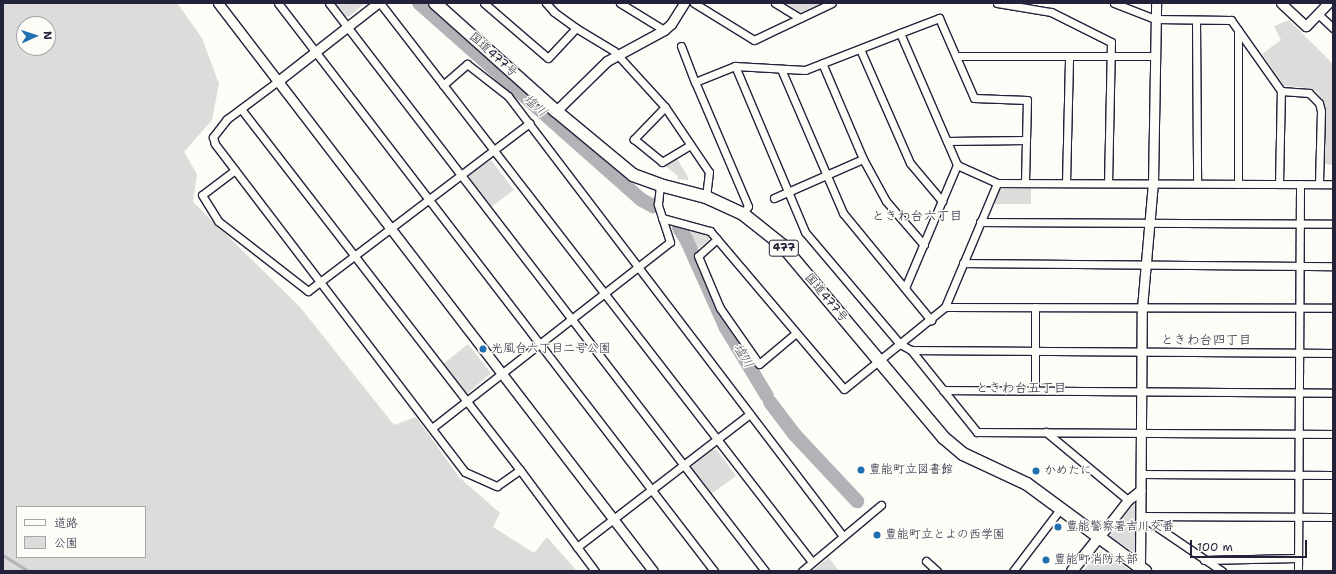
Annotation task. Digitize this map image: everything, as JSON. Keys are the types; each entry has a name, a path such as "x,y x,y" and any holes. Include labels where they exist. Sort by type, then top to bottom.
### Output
{"highway":[{"name":"国道477号","path":"435,3 556,111 633,175 660,185 706,197 743,214 782,245 944,438 958,450 1027,484 1100,536 1142,569"}],"main road":[{"path":"1072,571 1100,536"}],"street":[{"path":"218,3 654,571"},
{"path":"278,3 714,571"},
{"path":"329,3 764,571"},
{"path":"520,470 497,486 465,472 215,144 213,137 228,119 379,3 812,562"},
{"path":"484,3 548,58 576,28"},
{"path":"546,3 554,12 576,28 618,55 665,107 709,172 706,197"},
{"path":"620,3 664,30"},
{"path":"556,111 599,68 618,55 664,30 671,24 684,3"},
{"path":"694,3 754,40 832,3"},
{"path":"775,3 800,18"},
{"path":"997,3 1051,12 1110,42 1108,183"},
{"path":"1114,3 1155,19 1231,20 1281,91 1279,184"},
{"path":"1142,569 1140,490 1142,308 1153,183 1156,3"},
{"path":"1280,3 1306,26 1328,3"},
{"path":"1318,14 1333,28"},
{"path":"696,82 735,66 805,70 939,18 974,98 1027,100 1025,183"},
{"path":"1196,20 1197,183"},
{"path":"1238,30 1238,184"},
{"path":"900,33 957,165 997,183 1333,184"},
{"path":"681,46 748,206 743,214"},
{"path":"860,49 910,163 942,201"},
{"path":"956,56 1154,56"},
{"path":"1066,183 1069,56"},
{"path":"822,63 863,159 886,202 924,245"},
{"path":"443,85 467,64 508,96 843,536"},
{"path":"735,66 805,232 900,344 911,350 977,432 1333,434"},
{"path":"781,69 843,214 931,320"},
{"path":"1281,91 1309,93 1319,103 1321,111 1319,184"},
{"path":"665,107 634,139 662,162 690,145"},
{"path":"241,109 520,470 595,571"},
{"path":"235,170 202,195 218,221 308,291 529,123"},
{"path":"947,141 1026,140"},
{"path":"774,198 863,159"},
{"path":"905,288 957,165"},
{"path":"662,218 710,231 844,389 931,320 945,307 997,183"},
{"path":"1298,571 1300,184"},
{"path":"432,428 670,242 658,204 660,185"},
{"path":"980,222 1333,224"},
{"path":"717,240 698,256 720,308 759,364 796,333"},
{"path":"963,263 1333,266"},
{"path":"945,307 1333,308"},
{"path":"1035,307 1035,390"},
{"path":"911,350 1333,353"},
{"path":"943,390 1333,393"},
{"path":"577,547 750,414"},
{"path":"1046,432 1128,500"},
{"path":"1141,474 1333,475"},
{"path":"1100,536 1128,500 1140,490"},
{"path":"802,571 881,505"},
{"path":"1013,571 1061,508"},
{"path":"1140,516 1333,517"},
{"path":"1140,516 1222,571"},
{"path":"1204,560 1298,558"},
{"path":"926,561 937,571"}],"green space":[{"path":"3,3 177,3 202,38 219,84 212,120 184,152 197,174 193,202 300,307 394,425 416,417 459,477 500,513 493,527 534,553 547,537 577,571 3,571"},
{"path":"335,3 365,3 350,16 346,17"},
{"path":"783,3 823,3 800,14"},
{"path":"1289,20 1333,64 1333,165 1324,164 1324,108 1318,93 1310,88 1284,86 1262,54 1281,40 1274,26"},
{"path":"676,157 688,177 688,180 677,179 678,176 664,165"},
{"path":"491,160 514,190 491,207 470,179 470,174"},
{"path":"1003,187 1031,187 1031,204 994,204 1000,189"},
{"path":"681,226 709,236 709,240 692,254"},
{"path":"468,344 491,373 468,393 466,393 443,364"},
{"path":"712,450 717,450 736,476 711,494 692,468 693,465"},
{"path":"1134,504 1139,507 1139,551 1136,554 1111,537 1111,534"},
{"path":"1101,551 1131,571 1083,571"},
{"path":"828,558 839,571 812,571"}],"waterway":[{"name":"塩川","path":"419,3 642,200 653,206"},
{"name":"塩川","path":"679,228 687,241 726,328 767,396"},
{"name":"塩川","path":"770,402 795,435 857,501"},
{"path":"3,555 29,571"}],"place":[{"name":"光風台六丁目二号公園","path":"483,349"},
{"name":"豊能町立図書館","path":"861,470"},
{"name":"かめたに","path":"1036,471"},
{"name":"豊能警察署吉川交番","path":"1058,527"},
{"name":"豊能町立とよの西学園","path":"877,535"},
{"name":"豊能町消防本部","path":"1046,560"}],"district":[{"name":"ときわ台六丁目","path":"917,216"},
{"name":"ときわ台四丁目","path":"1206,340"},
{"name":"ときわ台五丁目","path":"1021,388"}]}
